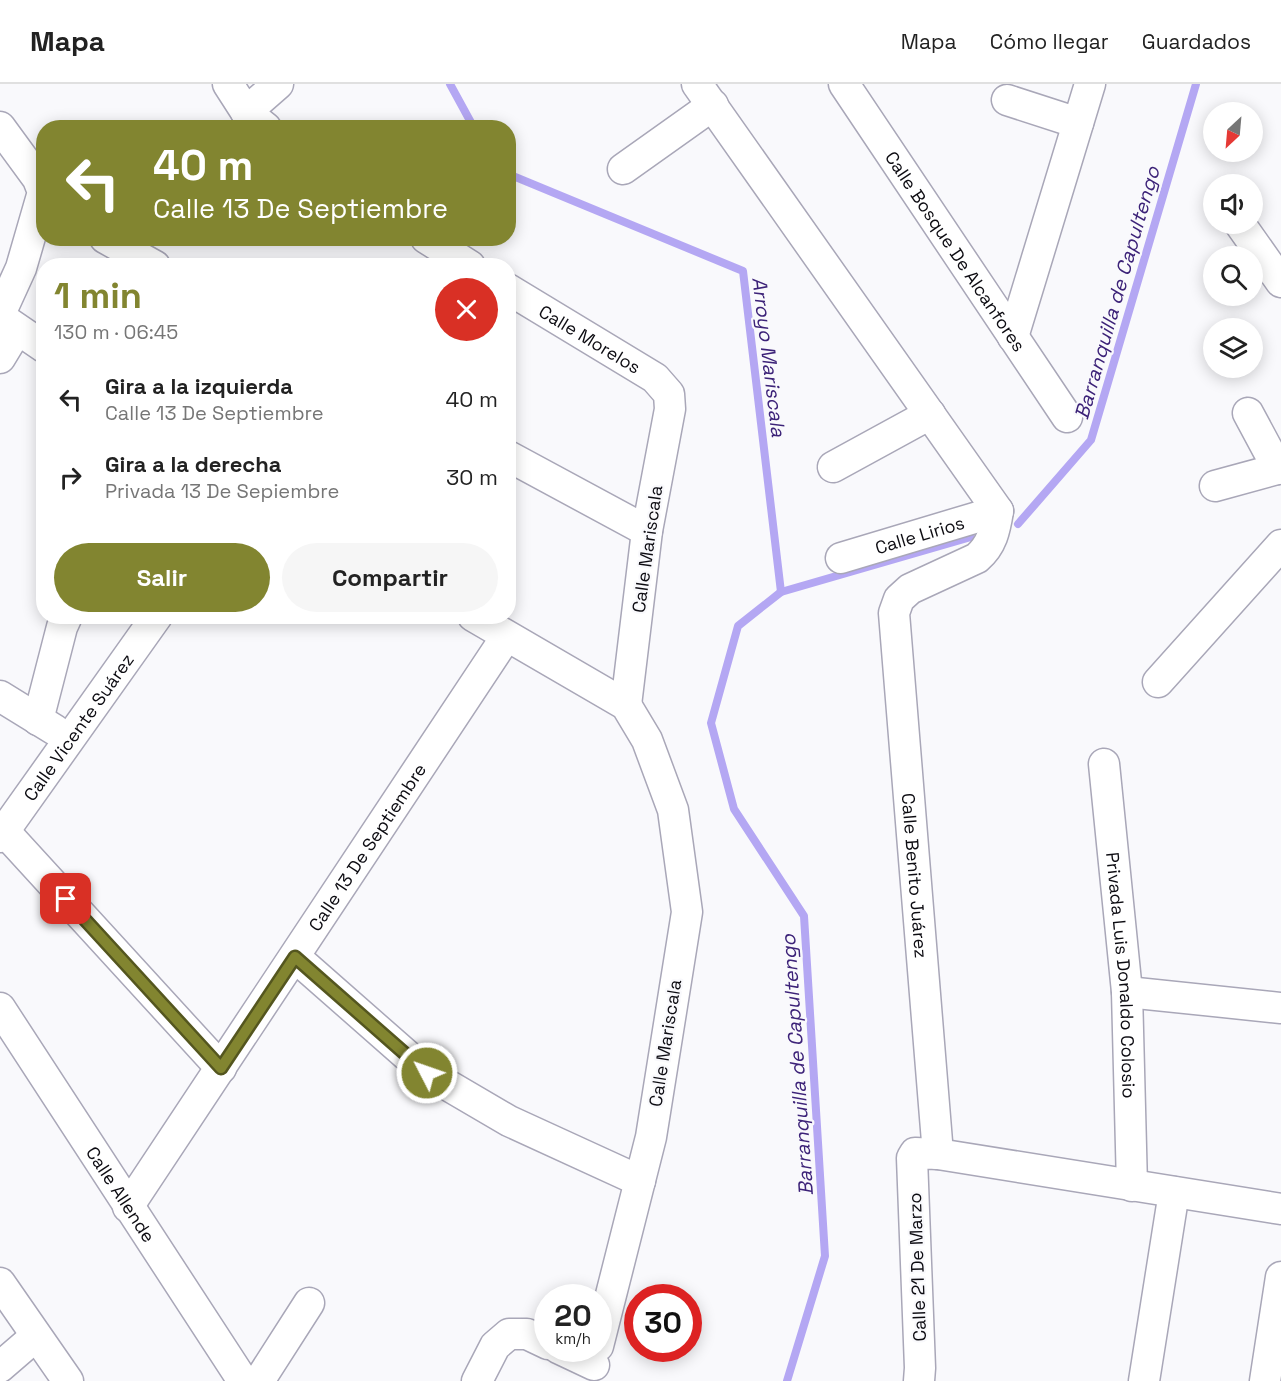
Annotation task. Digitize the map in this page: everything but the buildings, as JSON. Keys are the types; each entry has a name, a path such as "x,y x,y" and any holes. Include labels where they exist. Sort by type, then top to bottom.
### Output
{"street":[{"path":"228,84 256,120 278,84"},
{"name":"Calle Bosque De Alcanfores","path":"844,84 1067,417"},
{"path":"1013,337 1090,84"},
{"path":"623,169 705,95 930,414 996,523"},
{"path":"1007,100 1078,123"},
{"path":"0,127 36,176"},
{"path":"0,358 6,320 36,223"},
{"path":"1247,234 1281,282"},
{"path":"119,246 141,258"},
{"path":"439,246 457,258"},
{"name":"Calle Morelos","path":"516,294 655,378 669,394"},
{"path":"6,320 36,341"},
{"name":"Calle Mariscala","path":"612,1295 651,1137 687,912 673,810 647,740 626,705 647,531 670,409 669,394"},
{"path":"1215,486 1280,469 1248,413"},
{"path":"833,467 930,414"},
{"path":"516,460 647,531"},
{"name":"Calle Lirios","path":"841,558 996,523"},
{"name":"Calle Benito Juárez","path":"926,1154 894,613 899,599 909,589 977,558 986,550 996,523"},
{"path":"1158,682 1281,545"},
{"path":"38,720 63,624"},
{"name":"Calle Vicente Suárez","path":"2,834 151,624"},
{"path":"486,624 626,705"},
{"name":"Calle 13 De Septiembre","path":"128,1207 506,637"},
{"path":"0,696 70,740"},
{"name":"Privada Luis Donaldo Colosio","path":"1104,764 1127,992 1132,1186"},
{"path":"2,834 221,1068"},
{"path":"295,957 427,1073 509,1121 640,1181"},
{"path":"1127,992 1281,1008"},
{"name":"Calle Allende","path":"0,1008 243,1381"},
{"path":"926,1154 1281,1209"},
{"name":"Calle 21 De Marzo","path":"919,1381 921,1368 912,1158 926,1154"},
{"path":"1144,1381 1174,1192"},
{"path":"1265,1381 1281,1277"},
{"path":"0,1283 68,1381"},
{"path":"259,1381 309,1303"},
{"path":"477,1381 495,1346 509,1334 527,1334 534,1337"},
{"path":"0,1367 36,1336"}],"waterway":[{"name":"Arroyo Mariscala","path":"450,84 470,120"},
{"name":"Barranquilla de Capultengo","path":"1018,524 1091,440 1196,84"},
{"name":"Arroyo Mariscala","path":"516,177 743,271 781,592"},
{"name":"Barranquilla de Capultengo","path":"787,1381 825,1256 804,916 734,809 711,723 738,626 781,592 971,537"}],"route":[{"path":"66,899 221,1068 295,957 427,1073"}]}
